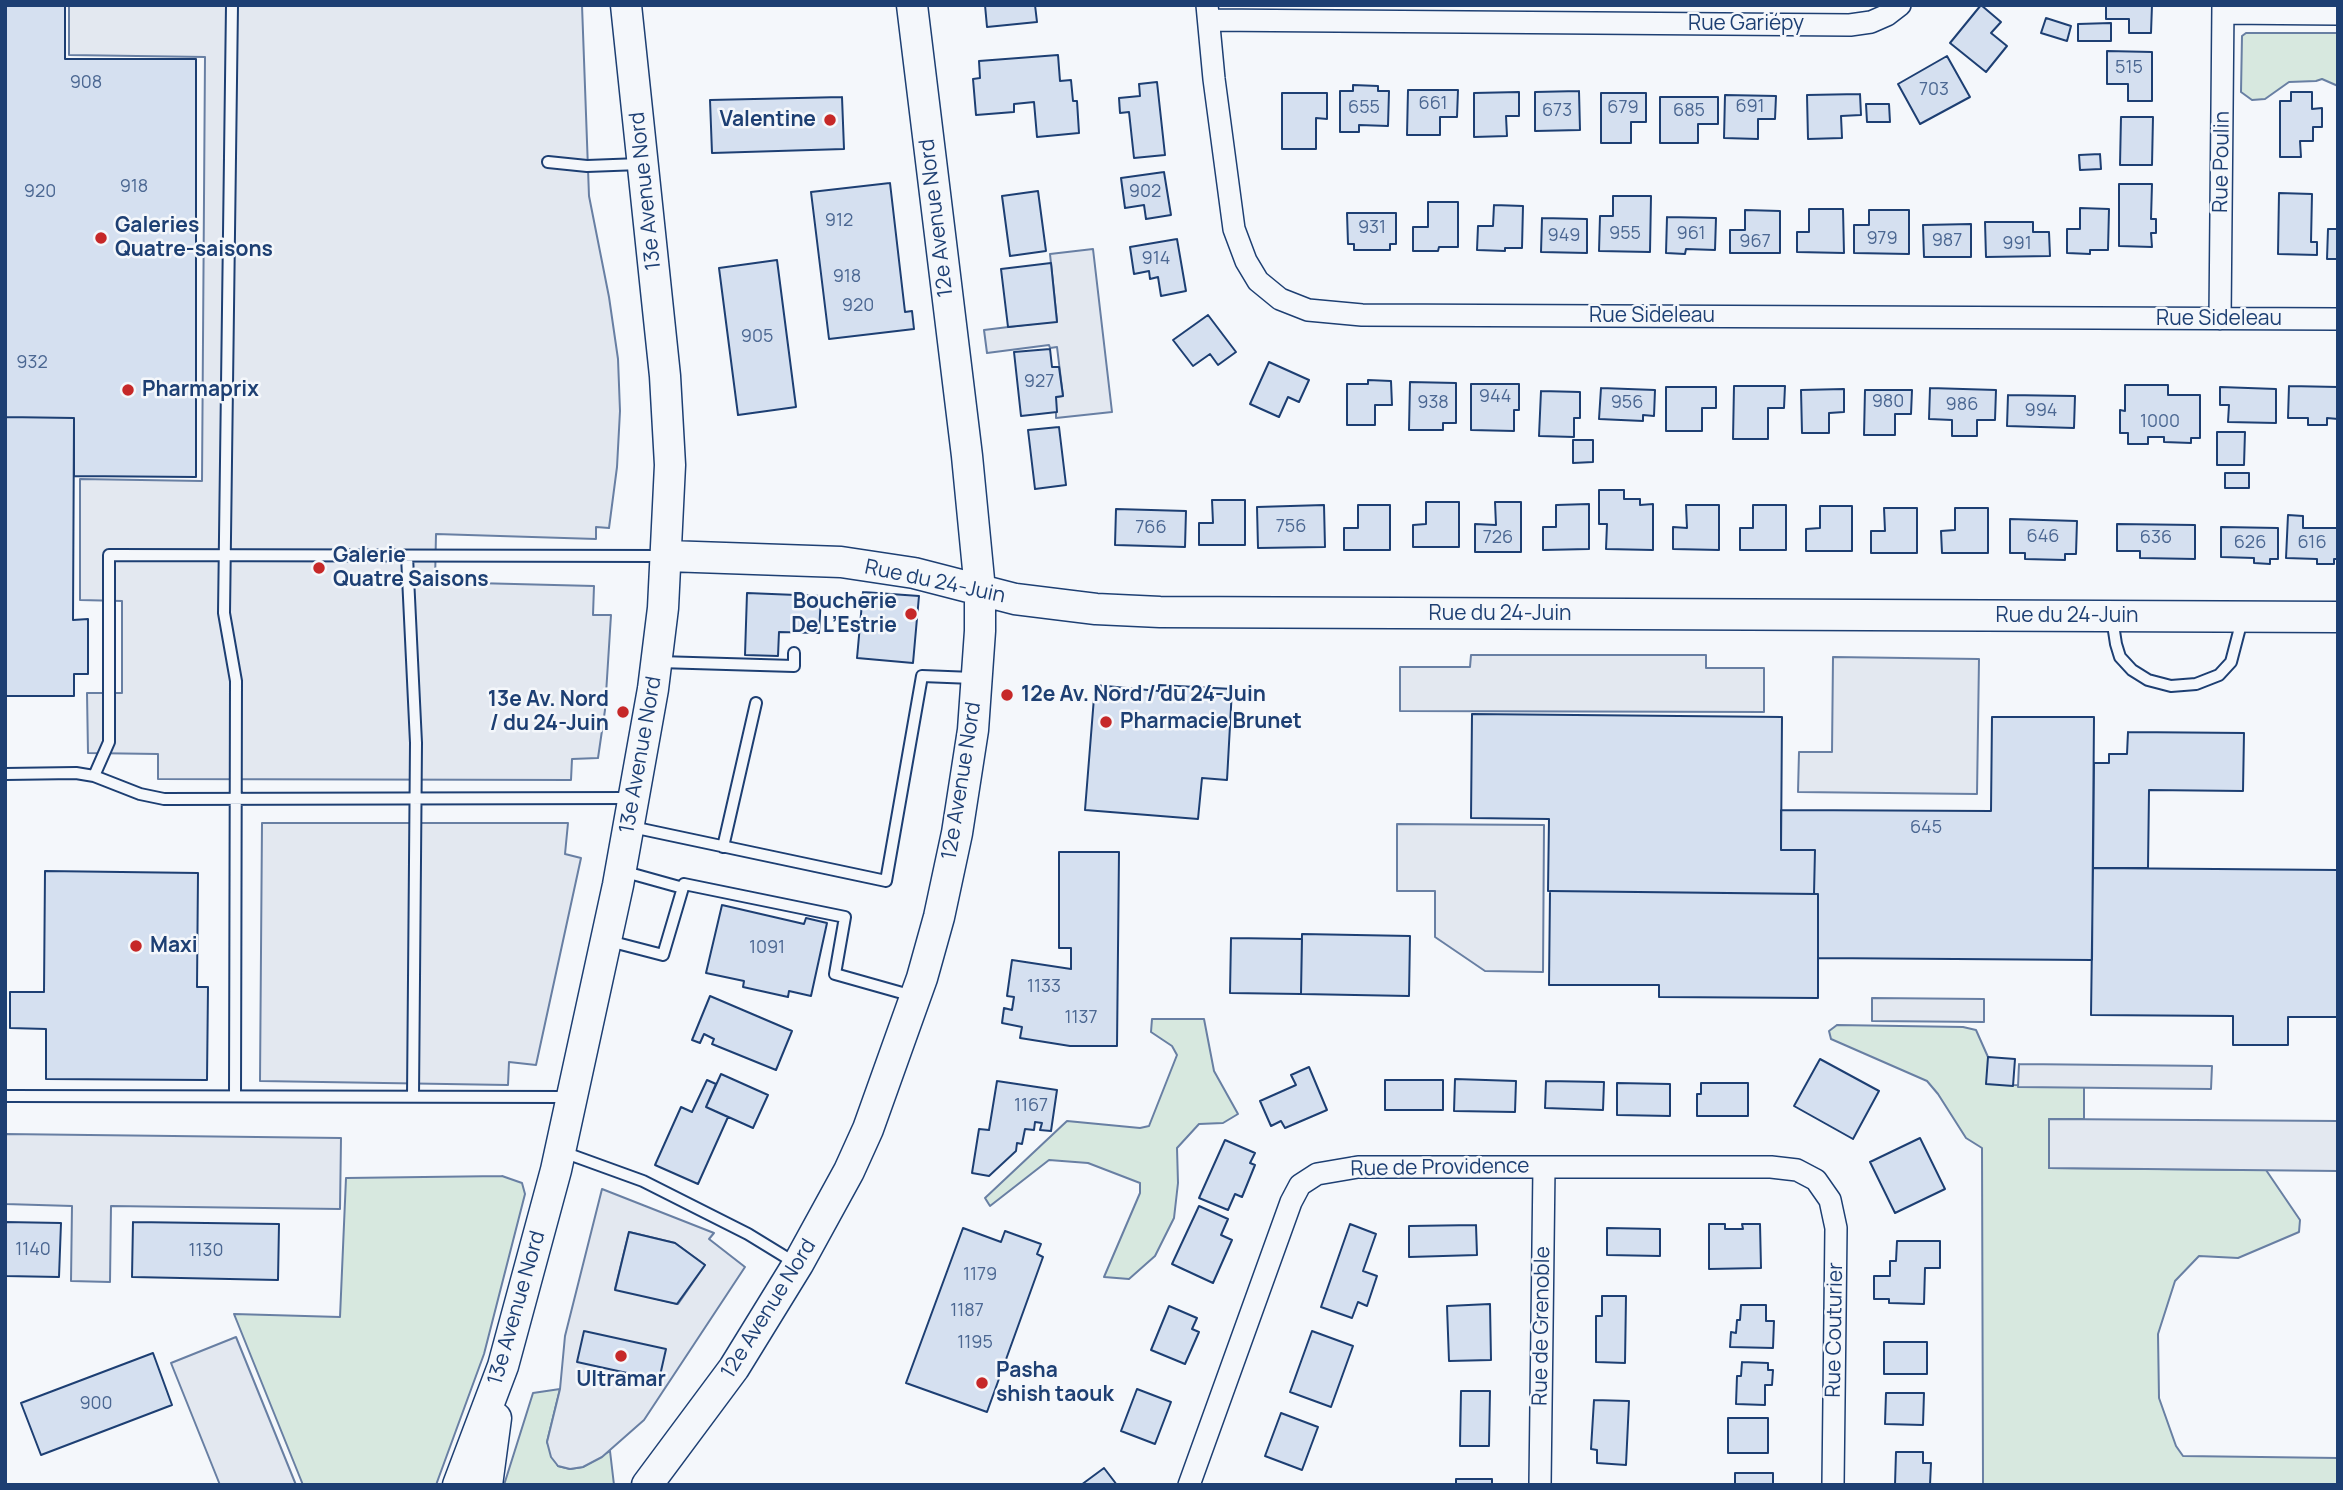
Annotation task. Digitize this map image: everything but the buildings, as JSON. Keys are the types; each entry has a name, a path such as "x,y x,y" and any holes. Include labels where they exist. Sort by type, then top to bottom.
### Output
{"main road":[{"name":"13e Avenue Nord","path":"458,1485 503,1366 560,1151 621,871 663,608 670,465 665,376 626,5"},
{"name":"12e Avenue Nord","path":"647,1485 734,1368 832,1204 868,1129 915,997 939,917 957,833 973,730 980,590 967,456 912,5"},
{"name":"Rue du 24-Juin","path":"667,556 841,562 914,573 1015,599 1160,612 2338,617"},
{"path":"486,1485 503,1366"}],"street":[{"name":"Rue Gariépy","path":"1208,13 1850,25 1871,22 1900,5"},
{"path":"2223,9 2338,14"},
{"name":"Rue Poulin","path":"2220,319 2223,9"},
{"name":"Rue Sideleau","path":"1208,13 1234,229 1246,261 1258,281 1280,299 1308,310 1376,315 2338,319"},
{"name":"Rue de Providence","path":"1189,1485 1291,1202 1300,1185 1317,1174 1358,1167 1772,1167 1797,1170 1816,1181"},
{"name":"Rue de Grenoble","path":"1540,1485 1544,1167"},
{"name":"Rue Couturier","path":"1816,1181 1830,1200 1836,1228 1833,1485"}],"lane":[{"path":"232,5 224,613 236,681 234,1096"},
{"path":"548,162 587,166 643,164"},
{"path":"94,776 109,742 109,555 667,556"},
{"path":"407,556 416,743 413,1096"},
{"path":"2112,616 2120,657 2132,670 2148,680 2171,686 2196,684 2219,675 2231,662 2243,617"},
{"path":"656,662 794,666 794,653"},
{"path":"5,774 76,773 94,776 140,794 164,799 415,797 631,812 723,846 886,881 922,676 977,678"},
{"path":"723,846 756,703"},
{"path":"621,871 683,888"},
{"path":"606,940 663,955 684,884 845,917 835,974 915,997"},
{"path":"5,1096 572,1097"},
{"path":"560,1151 643,1181 748,1234 798,1264"}],"shaded area":[{"path":"69,5 582,5 589,196 618,359 620,411 617,467 609,528 596,527 596,539 436,534 435,582 594,586 593,615 611,615 605,710 598,758 572,759 571,780 158,779 158,754 88,753 87,693 122,693 122,601 80,600 80,479 202,481 205,57 69,55"},
{"path":"2246,33 2338,33 2338,86 2322,79 2289,82 2265,99 2252,100 2241,92 2242,36"},
{"path":"1093,249 1112,412 1056,418 1056,397 1063,396 1057,347 1050,348 1049,345 987,353 984,330 1057,321 1050,254"},
{"path":"1471,655 1706,655 1706,668 1764,668 1764,712 1400,711 1400,667 1470,667"},
{"path":"1833,657 1979,659 1977,794 1798,792 1799,752 1832,752"},
{"path":"262,823 568,823 565,854 581,858 536,1065 509,1062 508,1085 260,1081"},
{"path":"1397,824 1544,825 1543,972 1485,971 1435,937 1435,891 1397,891"},
{"path":"1872,998 1984,999 1984,1022 1872,1021"},
{"path":"1152,1019 1204,1019 1214,1071 1238,1114 1223,1123 1199,1124 1177,1148 1178,1183 1174,1218 1155,1256 1129,1279 1104,1277 1140,1193 1140,1183 1088,1163 1049,1160 990,1206 985,1198 1067,1121 1140,1128 1149,1126 1177,1055 1172,1046 1151,1032"},
{"path":"1837,1025 1963,1027 1976,1030 1988,1057 2013,1085 2084,1087 2084,1119 2049,1119 2049,1168 2266,1170 2300,1220 2299,1232 2238,1258 2199,1256 2175,1281 2158,1334 2159,1398 2176,1446 2183,1456 2338,1458 2338,1485 1983,1485 1982,1148 1966,1138 1927,1081 1831,1039 1829,1031"},
{"path":"2019,1064 2212,1066 2211,1089 2018,1087"},
{"path":"2049,1119 2338,1121 2338,1171 2049,1168"},
{"path":"5,1134 341,1138 340,1209 111,1206 110,1282 71,1281 72,1206 5,1204"},
{"path":"502,1176 522,1183 525,1194 484,1354 436,1485 303,1485 234,1314 340,1317 346,1178"},
{"path":"602,1189 714,1233 709,1239 745,1267 644,1420 602,1457 583,1467 570,1469 558,1466 551,1457 547,1442 560,1389 565,1336","holes":["629,1232 675,1243 705,1265 678,1304 615,1289"]},
{"path":"236,1337 296,1485 220,1485 171,1363"},
{"path":"560,1389 547,1442 558,1466 570,1469 583,1467 610,1451 614,1485 504,1485 533,1393"}],"place":[{"name":"Valentine","path":"830,120"},
{"name":"Galeries Quatre-saisons","path":"101,238"},
{"name":"Pharmaprix","path":"128,390"},
{"name":"Galerie Quatre Saisons","path":"319,568"},
{"name":"Boucherie De L’Estrie","path":"911,614"},
{"name":"12e Av. Nord / du 24-Juin","path":"1007,695"},
{"name":"13e Av. Nord / du 24-Juin","path":"623,712"},
{"name":"Pharmacie Brunet","path":"1106,722"},
{"name":"Maxi","path":"136,946"},
{"name":"Ultramar","path":"621,1356"},
{"name":"Pasha shish taouk","path":"982,1383"}]}
